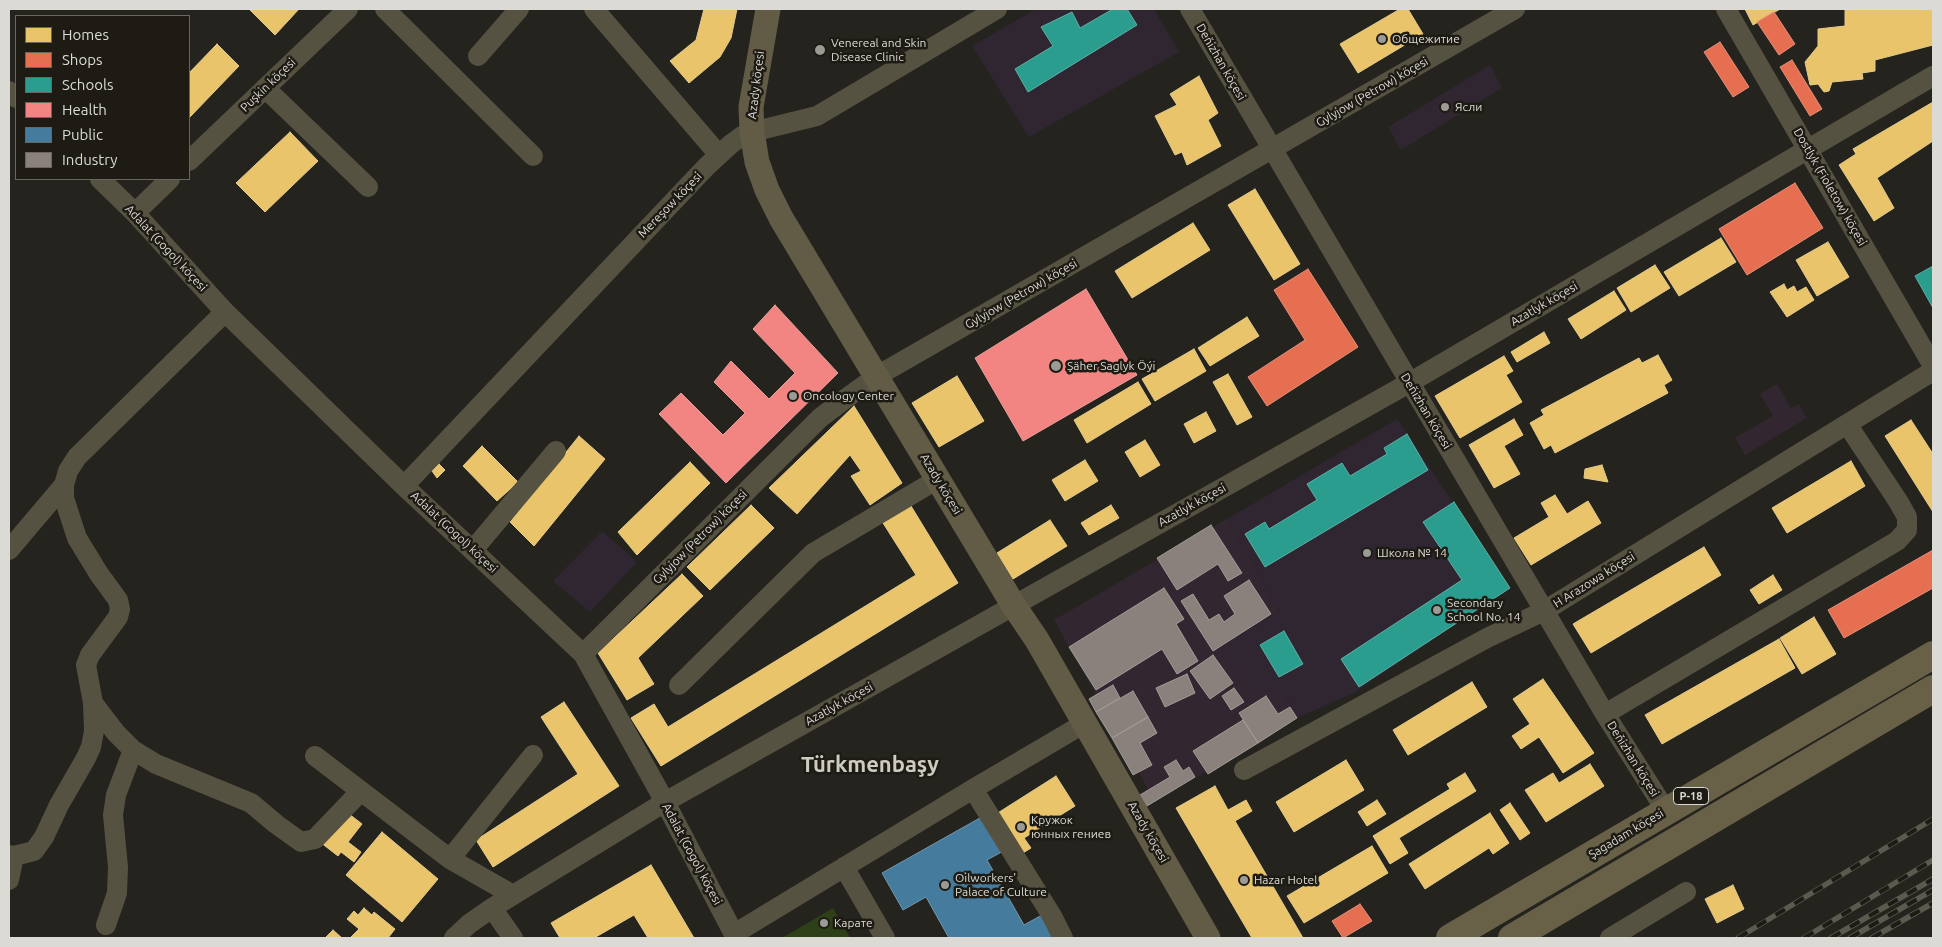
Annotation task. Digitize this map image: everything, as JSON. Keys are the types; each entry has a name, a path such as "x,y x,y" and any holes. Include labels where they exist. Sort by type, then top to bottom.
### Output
{"highway":[{"name":"Şagadam köçesi","path":"1450,938 1933,655"},
{"name":"P-18","path":"1519,936 1933,689"}],"main road":[{"name":"Azady köçesi","path":"768,9 754,82 751,107 752,132 757,162 781,218 1014,606 1037,640 1208,938"}],"street":[{"name":"Puşkin köçesi","path":"190,160 348,9"},
{"path":"385,9 533,156"},
{"path":"478,56 519,9"},
{"path":"594,9 719,155"},
{"name":"Mereşow köçesi","path":"404,486 719,155 742,136 818,116 996,9"},
{"name":"Deňizhan köçesi","path":"1190,9 1605,714 1666,811"},
{"name":"Gylyjow (Petrow) köçesi","path":"583,654 820,418 844,398 877,376 1273,150 1515,9"},
{"name":"Dostlyk (Fioletow) köçesi","path":"1726,9 1933,366"},
{"name":"Azatlyk köçesi","path":"454,938 469,924 492,908 665,802 1409,383 1933,76"},
{"path":"265,88 368,187"},
{"name":"Adalat (Gogol) köçesi","path":"101,180 135,213 224,312 404,486 583,654 665,802 735,936"},
{"path":"135,213 169,180"},
{"path":"9,880 12,855 34,851 44,837 59,805 91,747 94,731 93,703 86,664 90,655 118,618 120,609 118,600 99,574 77,538 64,498 64,485 68,471 77,457 224,312"},
{"name":"H Arazowa köçesi","path":"1244,770 1487,638 1544,611 1933,371"},
{"path":"1605,714 1897,541 1907,530 1907,517 1898,501 1847,424"},
{"path":"473,550 556,451"},
{"path":"679,685 813,553 938,479"},
{"path":"9,550 64,485"},
{"path":"93,703 132,750 156,764 251,802 276,824 301,842 315,839 361,791"},
{"path":"735,936 844,867 1085,723"},
{"path":"106,924 117,893 118,868 114,808 116,795 132,750"},
{"path":"450,858 533,755"},
{"path":"315,756 450,858 513,895"},
{"path":"973,789 1064,938"},
{"path":"844,867 885,938"},
{"path":"1610,938 1686,892"},
{"path":"492,908 513,938"}],"shaded area":[{"path":"1036,9 1154,9 1179,52 1029,137 972,46"},
{"name":"Ясли","path":"1490,65 1502,88 1401,150 1388,127"},
{"path":"1777,384 1791,408 1799,404 1807,418 1745,455 1735,438 1773,416 1760,394"},
{"name":"Школа № 14","path":"1397,419 1510,588 1354,693 1297,718 1281,688 1255,695 1223,645 1279,611 1227,519"},
{"path":"1227,519 1279,611 1223,645 1281,688 1297,718 1155,802 1054,620"},
{"path":"602,531 637,562 590,612 553,581"}],"green space":[{"name":"Карате","path":"833,908 850,938 782,938"}],"building: Homes":[{"path":"249,9 299,9 275,35"},
{"path":"704,9 737,9 731,38 720,57 689,83 670,61 696,40"},
{"name":"Общежитие","path":"1400,9 1408,9 1423,34 1358,73 1340,44"},
{"path":"1745,9 1780,9 1753,25"},
{"path":"1933,9 1933,45 1875,60 1875,71 1862,73 1863,79 1832,82 1829,91 1824,92 1818,84 1810,85 1805,62 1818,46 1818,29 1845,26 1845,10"},
{"path":"217,44 239,66 190,117 190,72"},
{"path":"1199,76 1218,113 1208,120 1221,146 1187,165 1182,152 1175,155 1155,116 1177,105 1170,94"},
{"path":"1933,102 1933,141 1877,178 1894,208 1874,221 1839,165 1856,154 1853,149"},
{"path":"290,132 318,161 265,212 236,183"},
{"path":"1255,189 1300,264 1274,280 1228,205"},
{"path":"1193,223 1210,250 1132,298 1115,271"},
{"path":"1721,238 1736,262 1679,296 1664,272"},
{"path":"1828,242 1849,277 1817,296 1796,260"},
{"path":"1655,265 1670,288 1631,312 1617,288"},
{"path":"1784,284 1787,290 1794,286 1797,292 1806,287 1814,300 1787,317 1770,292"},
{"path":"1614,291 1626,310 1581,339 1568,319"},
{"path":"1247,317 1259,336 1210,366 1198,348"},
{"path":"1544,332 1550,343 1517,362 1511,352"},
{"path":"1194,349 1206,371 1155,401 1142,379"},
{"path":"1658,355 1672,380 1664,385 1668,393 1555,453 1551,445 1544,449 1530,423 1544,415 1541,410 1639,358 1642,363"},
{"path":"1504,356 1513,371 1506,375 1522,402 1460,438 1435,396"},
{"path":"1228,374 1252,417 1237,425 1213,382"},
{"path":"957,376 984,421 939,447 912,403"},
{"path":"1138,382 1151,404 1087,443 1074,420"},
{"path":"854,406 902,483 870,505 851,476 861,471 850,455 797,514 769,488"},
{"path":"1206,412 1216,431 1194,443 1184,424"},
{"path":"1514,419 1523,435 1504,446 1520,474 1494,488 1469,445"},
{"path":"1911,420 1933,454 1933,512 1885,436"},
{"path":"579,436 605,459 534,546 510,522"},
{"path":"1145,440 1160,465 1140,477 1125,452"},
{"path":"482,446 518,482 497,501 463,466"},
{"path":"1085,460 1098,481 1065,501 1052,480"},
{"path":"1851,461 1865,486 1787,533 1772,508"},
{"path":"690,462 710,483 637,555 618,532"},
{"path":"439,464 445,470 437,478 432,471"},
{"path":"1602,465 1608,482 1584,478 1585,469"},
{"path":"1555,495 1567,514 1588,501 1601,523 1531,565 1514,538 1549,517 1541,503"},
{"path":"751,505 774,528 710,590 687,567"},
{"path":"1111,505 1119,518 1089,535 1081,523"},
{"path":"911,506 958,583 661,766 631,718 654,704 668,727 916,575 883,523"},
{"path":"1050,520 1067,546 1013,579 997,553"},
{"path":"1704,547 1721,575 1591,653 1573,624"},
{"path":"682,574 703,596 638,658 654,684 627,700 598,653"},
{"path":"1773,575 1782,590 1759,604 1750,590"},
{"path":"1814,617 1836,654 1802,674 1780,638"},
{"path":"1779,639 1795,668 1662,744 1645,715"},
{"path":"1543,679 1594,753 1563,773 1539,737 1521,749 1512,736 1530,724 1513,699"},
{"path":"1472,682 1487,707 1408,755 1393,730"},
{"path":"564,702 619,786 493,867 476,840 578,774 541,717"},
{"path":"1346,760 1364,790 1294,832 1276,802"},
{"path":"1590,764 1604,786 1546,822 1525,790 1553,773 1559,783"},
{"path":"1465,773 1476,791 1399,838 1408,853 1390,864 1373,836 1450,789 1447,784"},
{"name":"Кружок юнных гениев","path":"1056,776 1075,806 1024,838 1031,848 1018,856 993,816"},
{"name":"Hazar Hotel","path":"1215,786 1228,810 1246,800 1252,811 1235,821 1303,938 1252,938 1176,808"},
{"path":"1377,800 1386,814 1367,826 1358,812"},
{"path":"1510,803 1530,833 1520,840 1500,810"},
{"path":"344,810 362,824 348,842 361,852 354,862 341,852 338,856 320,842"},
{"path":"1490,813 1509,843 1493,854 1489,848 1425,889 1409,864"},
{"path":"382,832 438,879 402,922 346,875"},
{"path":"1372,846 1388,873 1304,923 1287,896"},
{"path":"651,865 694,938 648,938 634,915 594,938 560,938 551,923"},
{"path":"1733,885 1744,909 1717,923 1705,899"},
{"path":"364,908 372,915 374,912 395,929 388,938 350,938 359,929 347,919 354,911 358,915"},
{"path":"333,930 342,938 325,938"}],"building: Shops":[{"path":"1774,12 1795,44 1779,55 1757,22"},
{"path":"1720,42 1749,87 1733,97 1704,52"},
{"path":"1792,60 1822,109 1810,116 1780,67"},
{"path":"1795,183 1823,228 1747,275 1719,229"},
{"path":"1308,269 1358,347 1267,406 1248,377 1305,340 1274,290"},
{"path":"1933,550 1933,588 1844,638 1828,610"},
{"path":"1360,904 1372,921 1343,938 1332,921"}],"building: Schools":[{"path":"1113,9 1127,9 1137,25 1028,92 1015,69 1053,46 1041,27 1072,12 1080,28"},
{"path":"1933,266 1933,308 1915,276"},
{"path":"1407,434 1428,470 1265,567 1245,534 1265,522 1269,529 1317,500 1307,484 1342,463 1350,476 1387,454 1384,448"},
{"path":"1454,502 1510,588 1359,687 1341,659 1462,580 1423,522"},
{"path":"1284,631 1303,664 1279,677 1260,645"}],"building: Health":[{"name":"Şäher Saglyk Öýi","path":"1086,289 1137,375 1023,441 975,358"},
{"name":"Oncology Center","path":"775,305 838,373 726,483 659,414 681,393 723,435 745,413 714,382 731,361 769,399 795,373 753,329"}],"building: Public":[{"name":"Oilworkers' Palace of Culture","path":"987,814 1007,849 987,860 1024,925 1042,915 1055,938 949,938 926,897 903,910 882,873"}],"building: Industry":[{"path":"1211,525 1242,573 1228,581 1218,564 1177,590 1157,558"},
{"path":"1249,580 1271,614 1213,651 1181,601 1193,594 1209,620 1219,614 1224,622 1235,614 1224,596"},
{"path":"1164,588 1184,619 1176,624 1198,661 1177,674 1162,649 1096,690 1069,647"},
{"path":"1213,655 1233,683 1210,699 1190,671"},
{"path":"1187,674 1195,693 1165,707 1156,688"},
{"path":"1113,685 1120,698 1096,712 1089,699"},
{"path":"1234,688 1244,702 1231,710 1222,696"},
{"path":"1133,691 1148,717 1112,738 1096,712"},
{"path":"1266,696 1278,714 1290,707 1297,718 1258,743 1239,713"},
{"path":"1148,717 1157,733 1140,743 1152,765 1133,775 1112,738"},
{"path":"1243,720 1258,743 1208,774 1193,751"},
{"path":"1176,760 1183,771 1189,767 1195,777 1147,806 1140,795 1170,777 1164,767"}],"railway":[{"path":"1738,938 1933,819"},
{"path":"1804,938 1933,860"},
{"path":"1831,938 1933,879"},
{"path":"1850,938 1933,890"},
{"path":"1872,938 1933,903"}],"place":[{"name":"Общежитие","path":"1382,39"},
{"name":"Venereal and Skin Disease Clinic","path":"820,50"},
{"name":"Ясли","path":"1445,107"},
{"name":"Şäher Saglyk Öýi","path":"1056,366"},
{"name":"Oncology Center","path":"793,396"},
{"name":"Школа № 14","path":"1367,553"},
{"name":"Secondary School No. 14","path":"1437,610"},
{"name":"Кружок юнных гениев","path":"1021,827"},
{"name":"Hazar Hotel","path":"1244,880"},
{"name":"Oilworkers' Palace of Culture","path":"945,885"},
{"name":"Карате","path":"824,923"}],"district":[{"name":"Türkmenbaşy","path":"870,765"}]}
